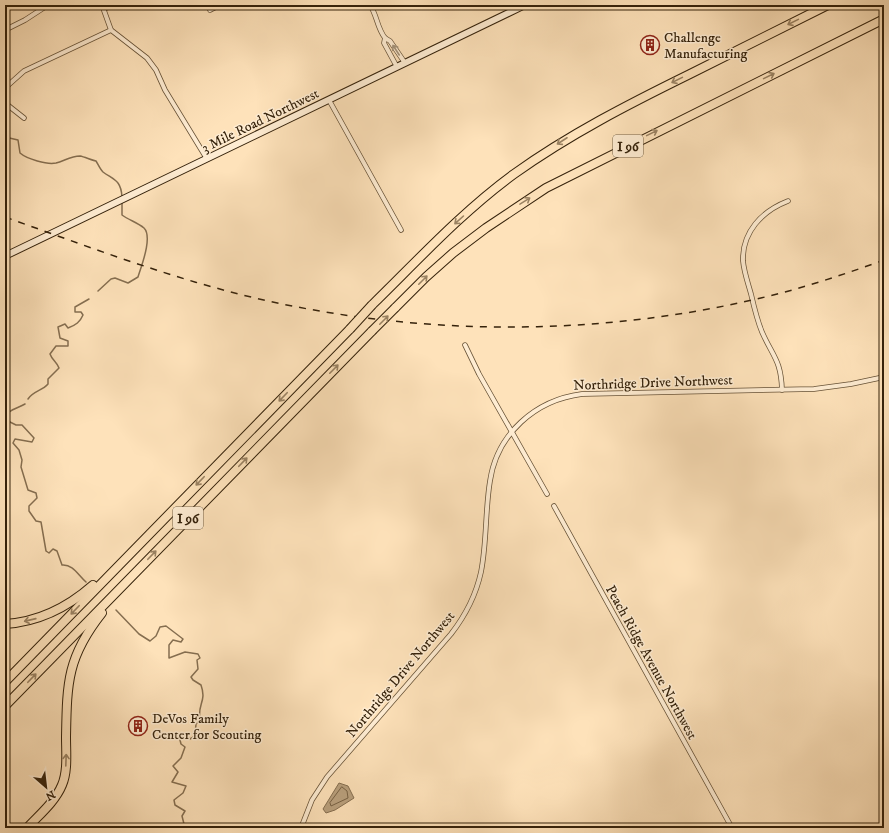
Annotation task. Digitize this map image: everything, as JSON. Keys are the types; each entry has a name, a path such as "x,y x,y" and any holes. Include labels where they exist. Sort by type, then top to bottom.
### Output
{"highway":[{"name":"I 96","path":"5,682 372,305 443,234 477,204 513,175 563,140 608,114 828,5"},
{"name":"I 96","path":"5,706 372,331 453,254 497,220 546,188 884,19"},
{"path":"5,624 38,618 65,606 87,590 141,542"},
{"path":"27,828 54,798 64,778 66,758 67,689 71,668 77,651 93,624 135,573"}],"main road":[{"name":"3 Mile Road Northwest","path":"5,256 525,5"}],"street":[{"path":"5,30 25,20 48,5"},
{"path":"113,5 103,7 111,30 147,58 156,70 165,90 207,159"},
{"path":"210,10 220,5"},
{"path":"370,5 376,16 380,32 390,41 404,64"},
{"path":"5,88 24,71 111,30"},
{"path":"385,38 384,43 397,67"},
{"path":"329,100 401,230"},
{"path":"5,103 24,118"},
{"path":"782,390 780,366 759,323 744,270 743,256 746,240 754,225 770,210 788,201"},
{"path":"465,345 487,389 547,494"},
{"name":"Northridge Drive Northwest","path":"301,828 312,800 327,777 451,634 467,610 477,588 482,564 492,470 500,449 512,431 525,418 543,406 576,394 782,390 834,387 884,377"},
{"name":"Peach Ridge Avenue Northwest","path":"554,506 732,828"}],"water":[{"path":"339,783 348,786 354,798 335,810 326,813 323,809"}],"waterway":[{"path":"5,137 18,140 20,153 37,161 56,163 77,156 96,161 103,172 116,181 120,187 122,197"},
{"path":"98,291 111,279 115,278 128,283 138,277 144,259 147,245 146,232 142,226 122,215 122,202"},
{"path":"28,399 32,394 48,384 48,379 59,368 50,354 56,346 68,346 68,341 60,338 58,327 65,324 68,328 81,320 83,315 81,312 75,312 75,307 89,299"},
{"path":"25,404 10,411 6,416 6,420 16,425 22,425 34,438 32,442 15,439 13,443 19,450 22,460 21,467 28,490 36,493 37,498 29,506 29,511 36,521 41,522 46,551 49,553 53,549 57,551 62,565 69,566 75,570 86,582"},
{"path":"116,610 139,634 150,641 156,636 160,627 166,626 183,639 181,642 173,640 169,645 169,658 185,652 198,654 200,658 197,660 198,669 191,677 201,685 203,691 203,699 199,715 200,720 196,724 195,736 190,739 183,734 179,736 181,744 185,747 181,758 173,766 178,772 172,782 186,786 183,793 174,800 175,805 185,811 182,816 185,828"}],"railway":[{"path":"5,217 168,274 234,293 332,313 396,321 462,326 527,327 592,324 657,317 721,307 810,285 884,260"}],"place":[{"name":"Challenge Manufacturing","path":"650,45"},
{"name":"DeVos Family Center for Scouting","path":"138,726"}]}
